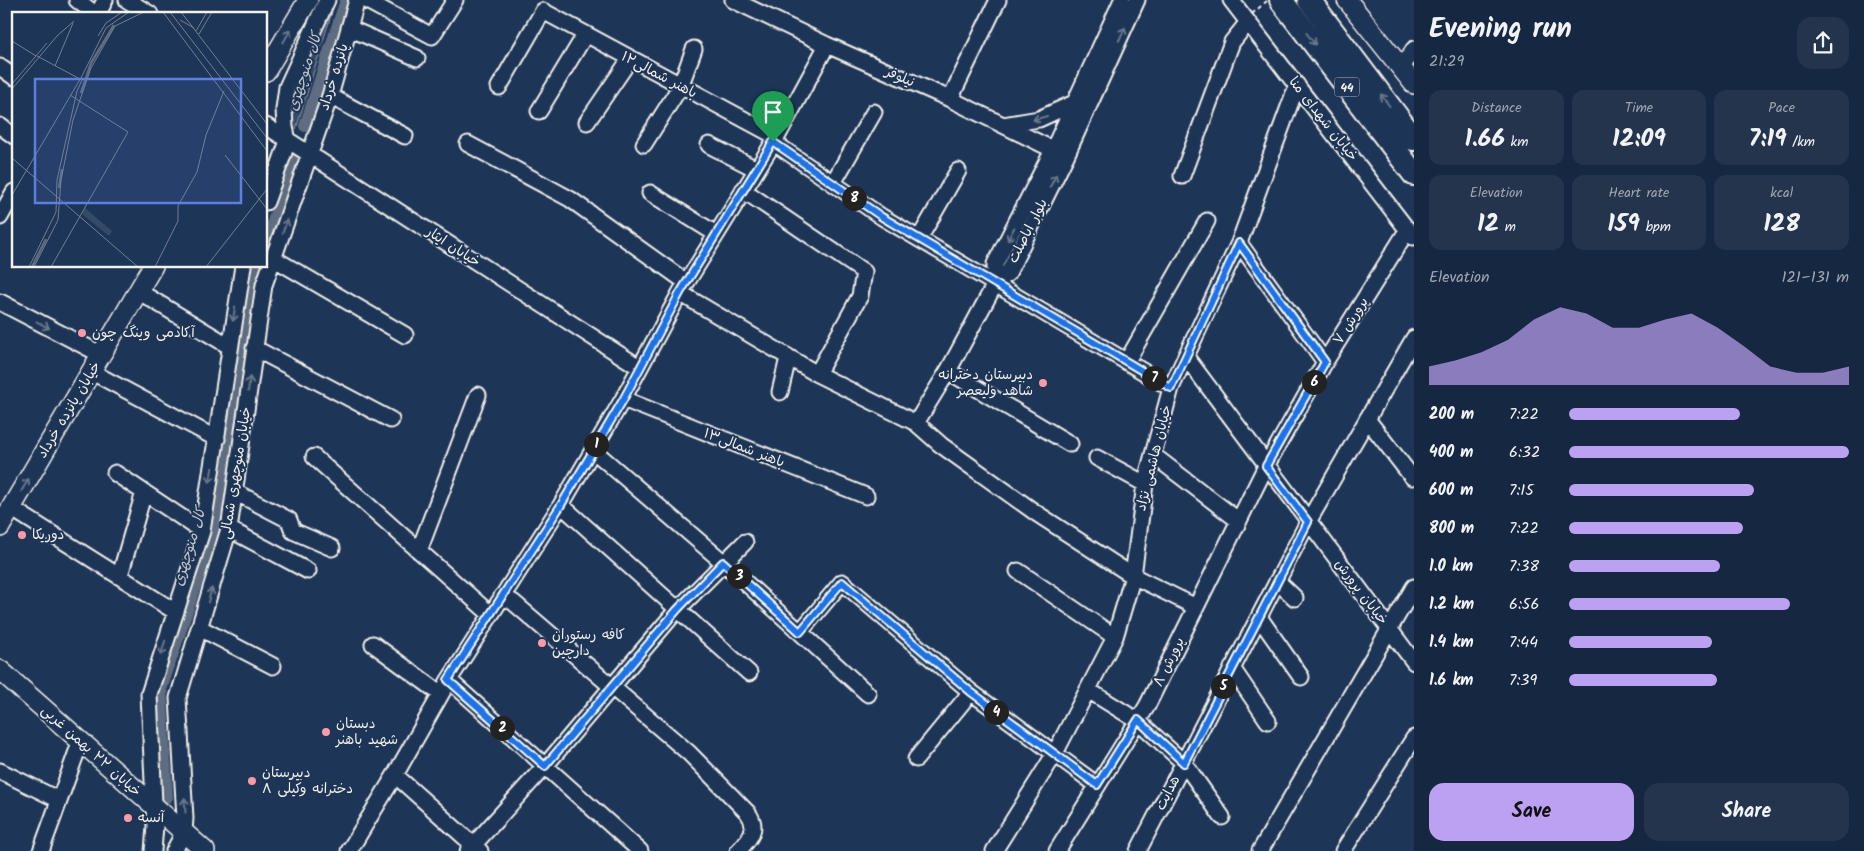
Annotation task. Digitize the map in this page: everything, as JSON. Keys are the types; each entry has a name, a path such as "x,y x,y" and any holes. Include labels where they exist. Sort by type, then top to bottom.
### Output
{"highway":[{"name":"44","path":"1281,0 1414,174"},
{"name":"44","path":"1309,0 1414,139"}],"main road":[{"path":"268,68 307,0"},
{"path":"1347,0 1414,84"},
{"name":"خیابان پانزده خرداد","path":"0,527 152,268"},
{"name":"خیابان ۲۲ بهمن غربی","path":"4,675 205,851"}],"street":[{"path":"77,0 94,12"},
{"path":"98,12 105,0"},
{"path":"127,0 147,12"},
{"path":"268,196 288,140 284,109 288,86 327,0"},
{"name":"پانزده خرداد","path":"309,154 330,96 357,0"},
{"path":"365,0 432,36 454,0"},
{"name":"نیلوفر","path":"733,0 762,6 827,45 950,99 1060,153"},
{"name":"بلوار اباصلت","path":"1060,153 1074,104 1122,0"},
{"name":"بلوار اباصلت","path":"916,423 948,371 995,284 1008,273 1060,153 1137,0"},
{"name":"خیابان شهدای منا","path":"1231,0 1250,18 1297,85 1411,234"},
{"path":"950,99 994,1"},
{"name":"باهنر شمالی۱۲","path":"499,86 543,11 775,140 833,184 882,217 1171,388"},
{"path":"1182,176 1232,42 1250,18"},
{"path":"349,28 417,58"},
{"path":"539,111 586,35"},
{"path":"349,851 395,776 448,680 561,505 623,400 683,287 775,140 827,45"},
{"path":"644,144 680,86 694,49"},
{"path":"1402,68 1414,49"},
{"path":"588,122 630,59"},
{"path":"0,67 12,76"},
{"name":"خیابان هاشمی نژاد","path":"994,851 1054,756 1115,637 1133,576 1144,484 1171,388 1239,243 1297,85"},
{"path":"330,96 405,136"},
{"path":"1003,125 1039,119 1074,104"},
{"path":"833,184 874,112"},
{"path":"0,126 12,135"},
{"name":"خیابان ایثار","path":"268,127 639,367"},
{"path":"468,144 570,199 683,287 788,358 816,374 916,423 941,445 1036,514 1133,576 1196,607"},
{"path":"709,145 756,169"},
{"name":"خیابان منوچهری شمالی","path":"174,851 184,832 185,818 178,698 229,529 264,285 309,154"},
{"path":"920,239 958,171"},
{"path":"743,190 864,272 860,296 816,374"},
{"path":"650,193 716,234"},
{"path":"0,217 12,196"},
{"path":"1127,361 1207,221"},
{"name":"پرورش ۷","path":"1266,466 1325,362 1411,234"},
{"path":"1239,243 1325,362"},
{"path":"274,258 405,335"},
{"name":"خیابان منوچهری شمالی","path":"153,851 154,808 149,694 174,611 202,531 218,439 229,346 243,268"},
{"path":"138,292 229,346"},
{"path":"0,302 102,355"},
{"name":"هدایت","path":"1142,849 1232,668 1308,522 1414,338"},
{"path":"254,348 391,420"},
{"name":"خیابان پرورش","path":"1186,357 1414,662"},
{"path":"780,392 788,358"},
{"path":"948,371 1070,444"},
{"path":"92,372 218,439"},
{"path":"419,551 478,395"},
{"name":"باهنر شمالی۱۳","path":"623,400 866,496"},
{"path":"1367,420 1412,477"},
{"path":"593,450 723,562 868,694"},
{"path":"1153,455 1239,521"},
{"path":"314,457 490,614"},
{"path":"1097,458 1144,484"},
{"name":"پرورش ۸","path":"1057,851 1138,720 1266,466"},
{"path":"115,473 202,531"},
{"path":"120,575 144,492"},
{"path":"235,492 289,520 293,531 332,548"},
{"path":"561,505 749,673"},
{"path":"11,508 120,575 174,611"},
{"path":"229,529 308,571"},
{"path":"395,776 474,849 677,610 745,542"},
{"path":"1018,571 1115,637"},
{"path":"1277,581 1296,598"},
{"path":"800,632 842,582 971,692 1054,756 1097,785"},
{"path":"1260,851 1388,628 1414,587"},
{"path":"502,596 513,602 689,753 748,813 754,821 754,830 746,848"},
{"path":"1259,617 1301,677"},
{"path":"200,628 273,666"},
{"path":"373,644 441,694"},
{"path":"1232,668 1268,722"},
{"path":"448,680 640,851"},
{"path":"1088,690 1138,720 1184,763 1222,817"},
{"path":"916,759 971,692"},
{"path":"1343,851 1414,738"},
{"path":"41,851 80,743"},
{"path":"0,771 59,800"}],"path":[{"path":"1250,18 1268,0"}],"shaded area":[{"path":"332,12 296,129 289,125 290,108 297,79"}],"waterway":[{"name":"کال منوچهری","path":"305,126 346,0"},
{"name":"کال منوچهری","path":"268,236 294,160"},
{"name":"کال منوچهری","path":"167,797 161,689 218,517 247,299 257,268"}],"place":[{"name":"آکادمی وینگ چون","path":"82,333"},
{"name":"دبیرستان دخترانه شاهد ولیعصر","path":"1043,383"},
{"name":"دوریکا","path":"22,535"},
{"name":"کافه رستوران دارچین","path":"542,643"},
{"name":"دبستان شهید باهنر","path":"326,732"},
{"name":"دبیرستان دخترانه وکیلی ۸","path":"252,781"},
{"name":"آنسه","path":"128,818"}],"route":[{"path":"773,142 882,217 1171,388 1239,243 1325,362 1266,466 1308,522 1184,763 1138,720 1097,785 1054,756 971,692 842,582 800,632 723,562 677,610 545,766 448,680 561,505 623,400 680,293 773,142"}]}
